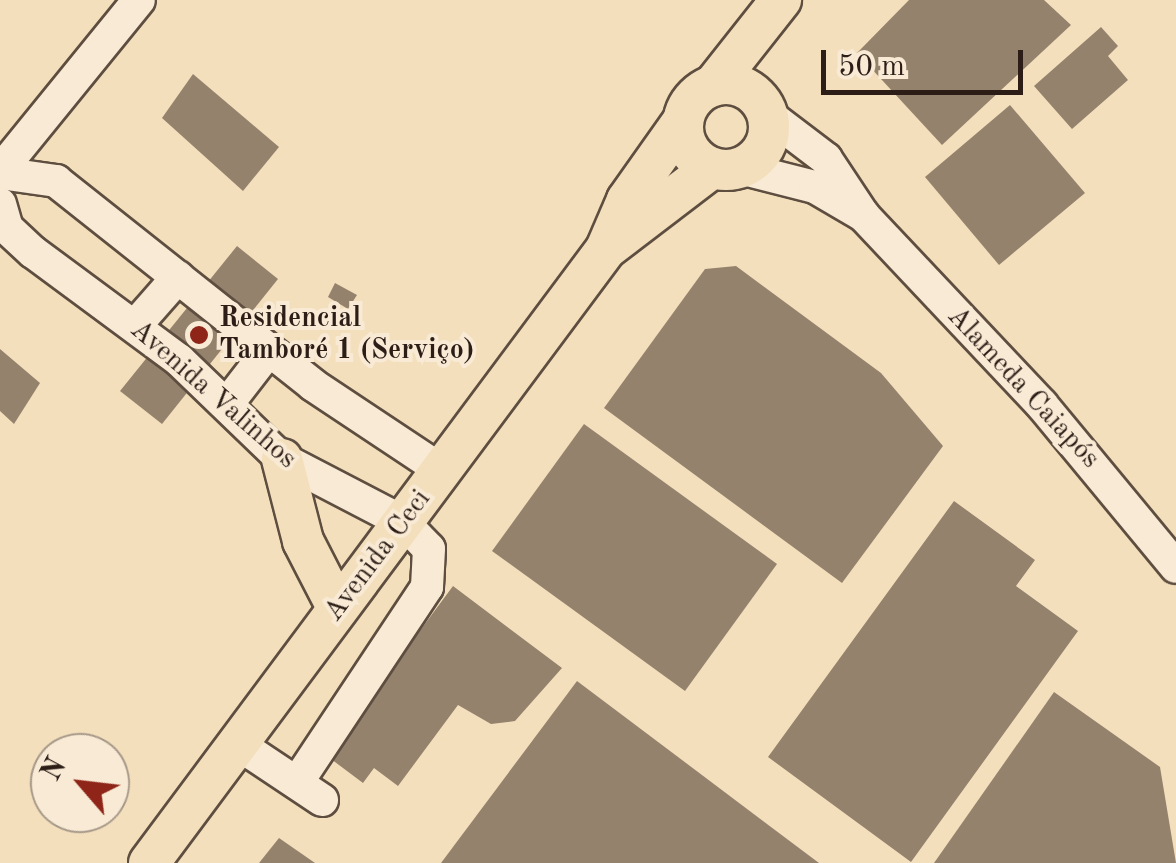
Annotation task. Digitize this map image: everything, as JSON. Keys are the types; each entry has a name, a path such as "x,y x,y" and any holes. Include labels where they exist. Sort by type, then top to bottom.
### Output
{"main road":[{"path":"782,0 760,103 765,146 726,168 689,150 683,121 782,0"},
{"path":"713,86 760,103"},
{"name":"Avenida Ceci","path":"150,863 606,248 627,200 683,121"},
{"name":"Avenida Ceci","path":"606,248 726,168"},
{"path":"282,459 303,541 338,609"}],"street":[{"path":"139,0 0,172 56,182 269,350 441,470"},
{"name":"Alameda Caiapós","path":"760,103 826,159 863,215 1042,405 1176,567"},
{"name":"Alameda Caiapós","path":"726,168 816,188 863,215"},
{"name":"Avenida Valinhos","path":"0,204 7,228 32,252 134,326 228,403 282,459 403,522"},
{"path":"134,326 178,277"},
{"path":"228,403 269,350"},
{"path":"238,744 309,792 427,587 429,549 403,522"}],"building":[{"path":"909,0 1044,0 1071,25 942,145 857,53"},
{"path":"1101,27 1118,46 1108,56 1128,80 1072,129 1034,86"},
{"path":"193,74 279,147 243,191 162,118"},
{"path":"1010,105 1085,193 999,265 925,177"},
{"name":"Residencial Tamboré 1 (Serviço)","path":"237,246 278,279 162,424 120,391"},
{"path":"736,266 881,373 943,446 842,583 604,408 705,269"},
{"path":"335,283 357,295 348,309 328,297"},
{"path":"0,349 40,383 14,424 0,411"},
{"path":"584,424 777,564 685,691 492,551"},
{"path":"954,501 1035,560 1016,586 1078,631 911,862 768,757"},
{"path":"453,586 562,668 515,721 491,724 458,705 398,786 374,768 363,783 327,756"},
{"path":"577,681 819,863 441,863"},
{"path":"1054,692 1160,767 1176,863 934,863"},
{"path":"279,838 315,863 259,863"}],"place":[{"name":"Residencial Tamboré 1 (Serviço)","path":"199,335"}]}
